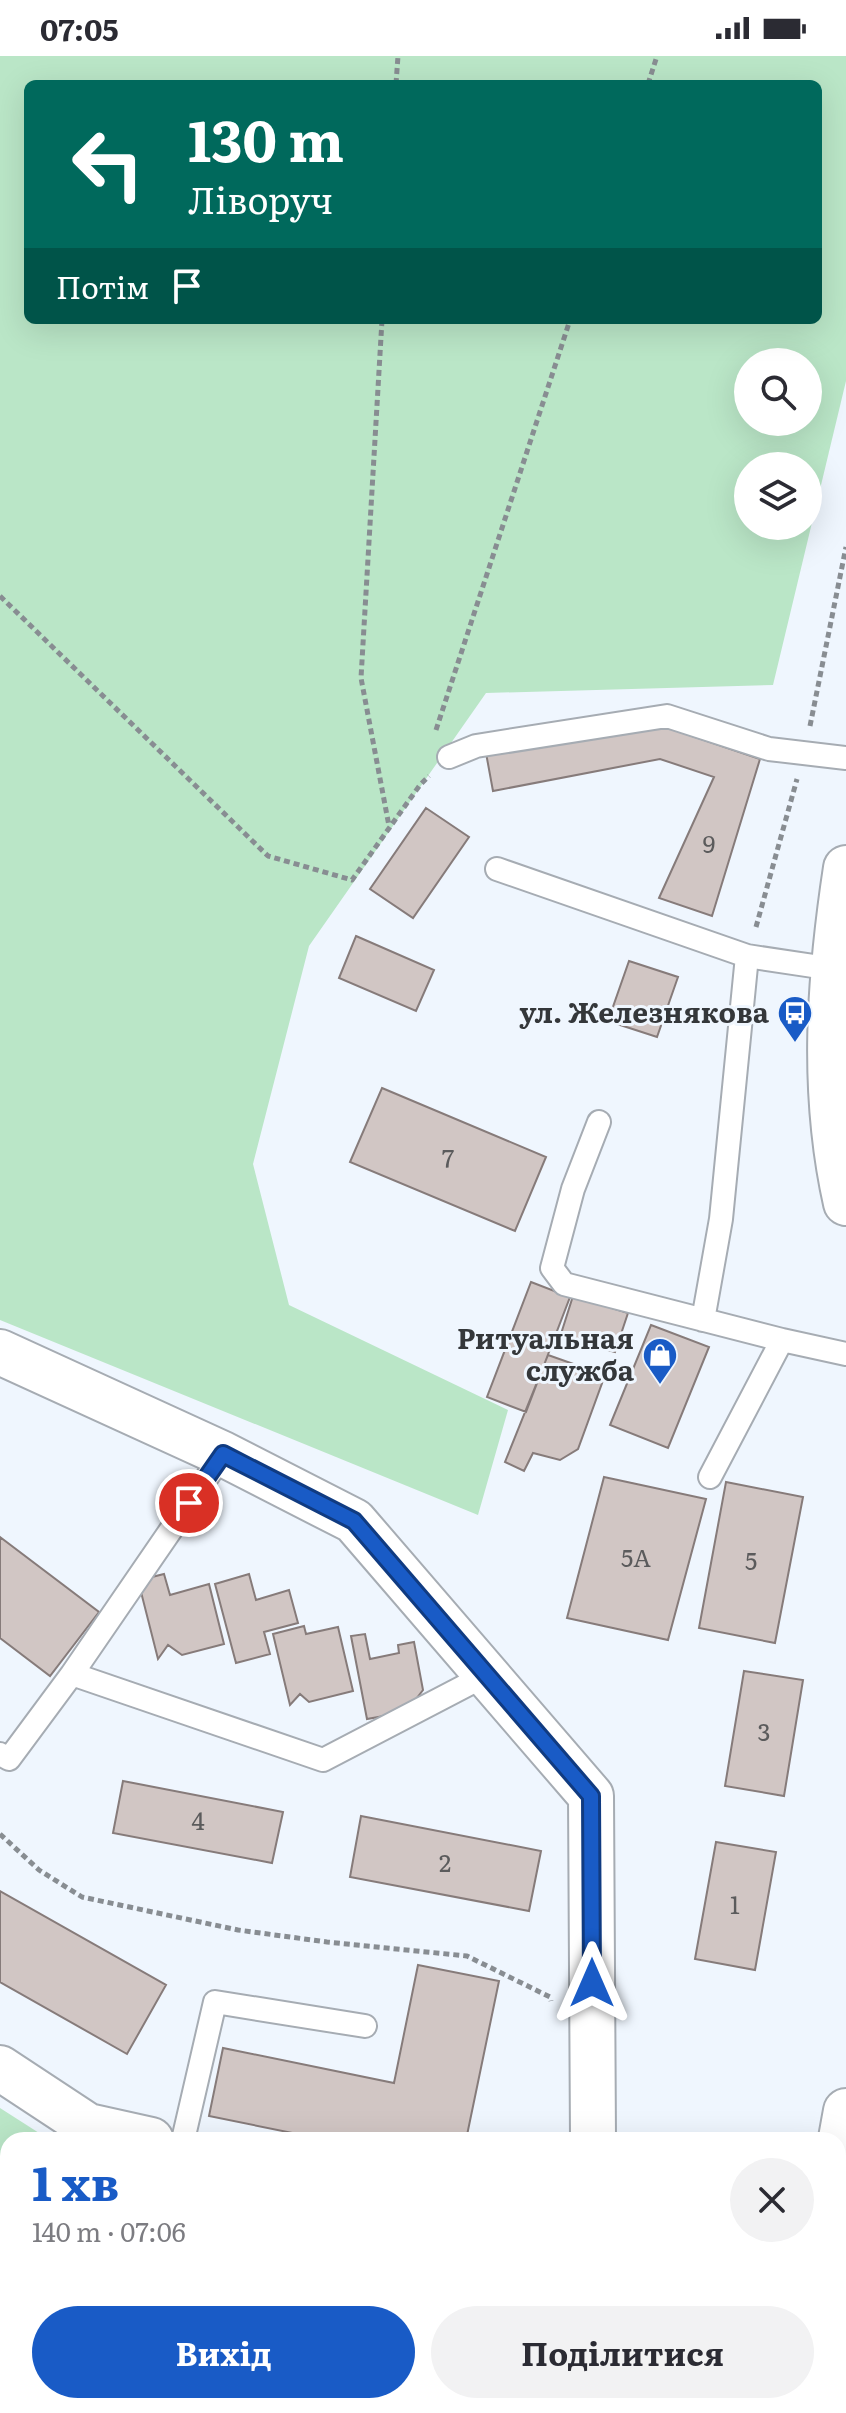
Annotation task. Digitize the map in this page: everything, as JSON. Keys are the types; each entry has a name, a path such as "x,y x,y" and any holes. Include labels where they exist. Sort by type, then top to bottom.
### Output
{"street":[{"path":"846,868 830,1105 846,1203"},
{"path":"0,1352 223,1454 354,1521 591,1796 593,2132"},
{"path":"0,2068 88,2126 115,2132"},
{"path":"842,2132 846,2111"}],"lane":[{"path":"441,750 667,716 769,749 846,758"},
{"path":"497,869 747,956 839,970"},
{"path":"703,1320 721,1219 747,956"},
{"path":"599,1122 573,1189 552,1268 564,1284 846,1354"},
{"path":"710,1477 782,1340"},
{"path":"0,1754 9,1759 72,1674 223,1454"},
{"path":"72,1674 323,1760 488,1674"},
{"path":"185,2132 215,2002 365,2026"}],"path":[{"path":"396,80 398,56"},
{"path":"649,80 657,56"},
{"path":"382,324 361,678 389,827"},
{"path":"0,596 268,856 352,880 420,785 441,750 569,324"},
{"path":"420,785 424,771"},
{"path":"0,1834 39,1870 82,1897 238,1930 467,1956 550,1997 552,2012"}],"green space":[{"path":"0,56 846,56 846,381 822,481 822,452 734,452 734,540 808,540 773,685 486,693 309,946 253,1164 289,1305 508,1410 478,1515 0,1320"},
{"path":"0,2108 38,2132 0,2132"}],"building":[{"path":"654,723 760,759 712,916 659,898 714,777 660,759 493,791 486,753"},
{"path":"426,808 469,837 413,918 370,889"},
{"path":"356,936 434,970 416,1011 339,978"},
{"path":"629,961 678,977 657,1037 608,1021"},
{"path":"382,1088 546,1157 515,1231 350,1162"},
{"path":"531,1282 570,1297 526,1412 487,1397"},
{"path":"573,1296 628,1313 615,1352 560,1337"},
{"name":"Ритуальная служба","path":"651,1325 709,1347 668,1448 610,1425"},
{"path":"548,1355 605,1375 578,1449 560,1460 533,1453 524,1471 505,1462"},
{"path":"604,1477 706,1499 668,1640 567,1618"},
{"path":"726,1482 803,1497 775,1643 699,1628"},
{"path":"0,1537 99,1612 50,1676 0,1638"},
{"path":"164,1574 170,1595 209,1584 224,1644 182,1655 168,1645 158,1659 140,1588 148,1578"},
{"path":"249,1574 256,1600 289,1590 298,1623 264,1632 270,1654 236,1663 215,1584"},
{"path":"304,1626 306,1634 338,1627 353,1691 309,1702 300,1694 290,1705 273,1634"},
{"path":"365,1634 370,1659 399,1653 398,1645 414,1642 423,1690 406,1712 367,1719 351,1636"},
{"path":"744,1671 803,1680 784,1796 725,1786"},
{"path":"123,1781 283,1812 272,1863 113,1833"},
{"path":"361,1816 541,1851 529,1911 350,1877"},
{"path":"716,1842 776,1852 755,1970 695,1959"},
{"path":"0,1891 166,1985 127,2054 0,1982"},
{"path":"418,1965 499,1981 468,2132 288,2132 209,2116 223,2048 394,2083"}],"place":[{"name":"ул. Железнякова","path":"795,1044"},
{"name":"Ритуальная служба","path":"660,1386"}],"route":[{"path":"189,1503 223,1454 354,1521 591,1796 592,1983"}]}
